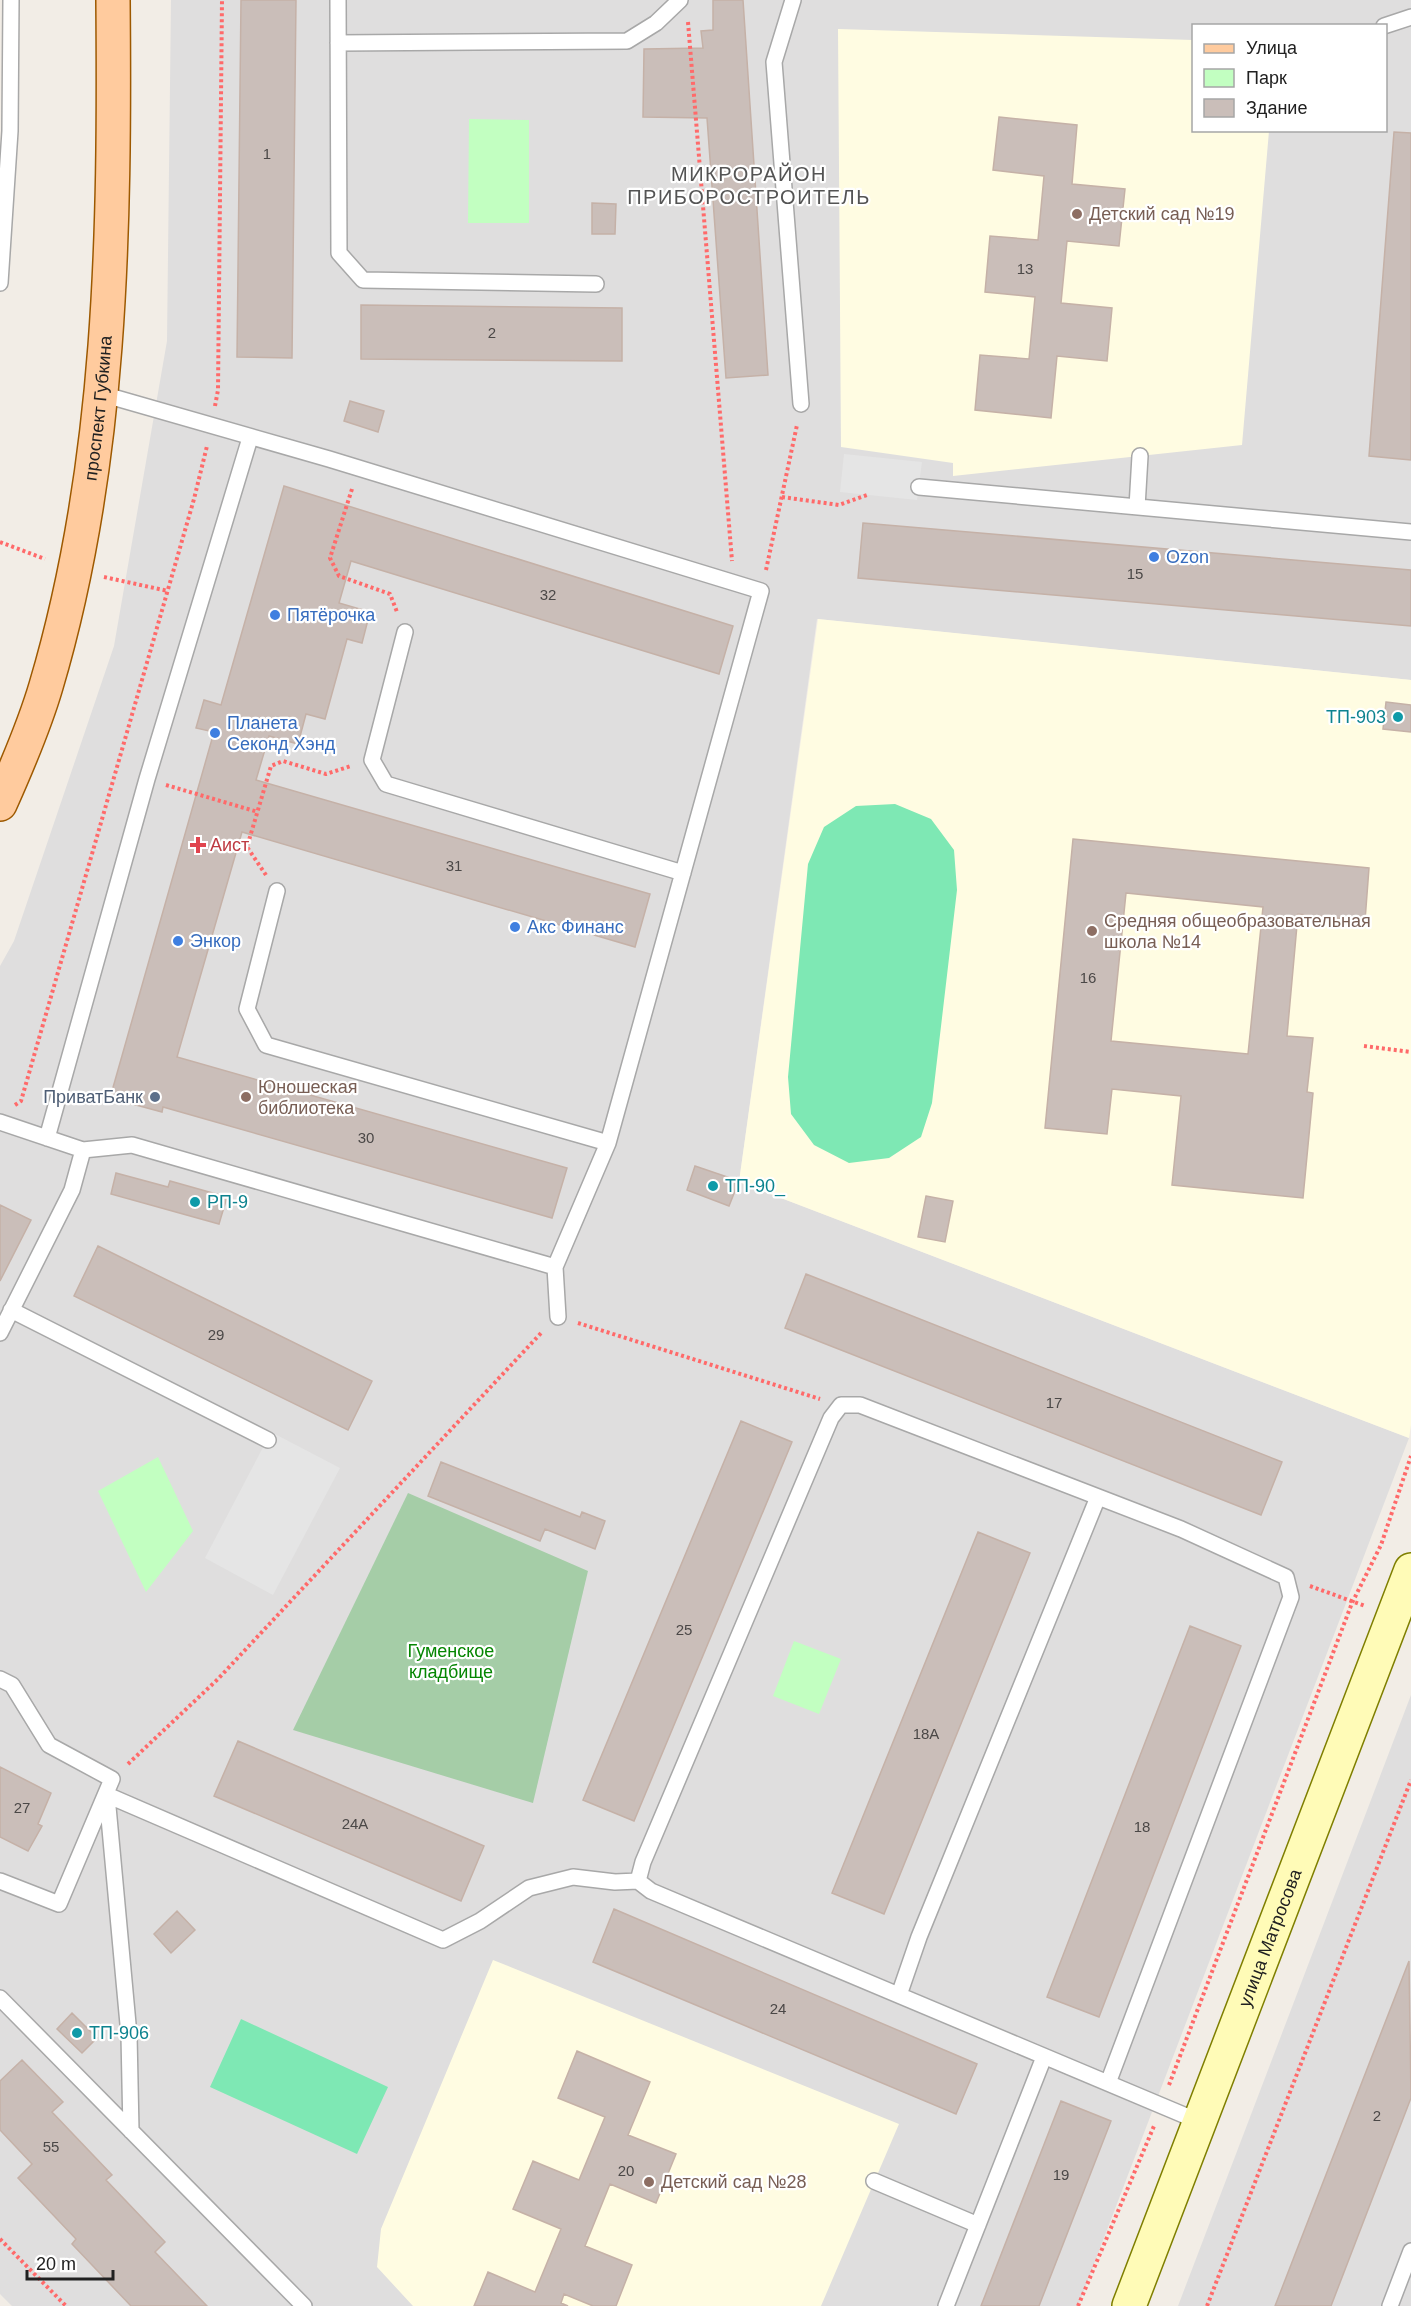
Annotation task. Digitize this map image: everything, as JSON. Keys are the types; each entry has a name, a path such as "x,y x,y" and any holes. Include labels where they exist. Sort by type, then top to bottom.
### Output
{"main road":[{"name":"проспект Губкина","path":"0,804 46,688 76,571 102,394 111,267 113,0"},
{"name":"улица Матросова","path":"1129,2306 1411,1570"}],"lane":[{"path":"0,283 11,0"},
{"path":"338,0 339,254 363,280 596,284"},
{"path":"793,0 774,63 801,404"},
{"path":"338,43 627,41 684,6"},
{"path":"1387,25 1411,17"},
{"path":"102,394 359,468 761,591 608,1143 555,1267 558,1317"},
{"path":"47,1138 147,779 250,438"},
{"path":"1137,507 1140,456"},
{"path":"919,487 1411,532"},
{"path":"405,632 372,760 386,784 682,873"},
{"path":"278,891 247,1009 266,1045 608,1143"},
{"path":"3,1117 47,1138 83,1150 132,1145 555,1267"},
{"path":"0,1333 72,1190 83,1150"},
{"path":"12,1310 268,1440"},
{"path":"638,1881 642,1862 831,1418 841,1405 861,1405 1182,1529 1286,1577 1291,1597 1108,2083"},
{"path":"899,1995 919,1937 1098,1497"},
{"path":"0,1679 12,1685 49,1745 112,1779 59,1904 0,1881"},
{"path":"107,1795 443,1940 480,1921 530,1888 573,1877 615,1882 638,1881 651,1891 1198,2121"},
{"path":"107,1795 129,2035 131,2131"},
{"path":"0,1998 304,2306"},
{"path":"946,2306 1044,2057"},
{"path":"874,2181 978,2225"},
{"path":"1390,2306 1411,2251"}],"path":[{"path":"3,1117 21,1101 194,499 212,426 218,390 222,0"},
{"path":"684,6 734,583"},
{"path":"761,591 801,404"},
{"path":"359,468 330,558 339,576 390,594 405,632"},
{"path":"782,497 839,505 867,495"},
{"path":"278,891 247,847 271,766 283,761 326,774 372,760"},
{"path":"117,769 258,812"},
{"path":"1364,1046 1411,1052"},
{"path":"112,1779 218,1679 498,1377 558,1317 841,1405"},
{"path":"1078,2306 1161,2107 1352,1603 1381,1545 1411,1456"},
{"path":"1286,1577 1352,1603"},
{"path":"1208,2306 1411,1780"},
{"path":"0,2239 66,2306"}],"shaded area":[{"name":"МИКРОРАЙОН ПРИБОРОСТРОИТЕЛЬ","path":"171,0 1411,0 1411,680 817,619 739,1182 1409,1438 1078,2306 12,2306 0,2294 0,966 14,941 114,646 167,341"},
{"path":"838,29 1192,40 1192,132 1269,132 1242,445 953,476 953,463 841,447"},
{"path":"844,454 922,462 917,500 840,492"},
{"name":"Средняя общеобразовательная школа №14","path":"818,619 1411,680 1411,1425 1409,1438 739,1182"},
{"path":"271,1432 340,1468 273,1595 205,1558"},
{"path":"1411,1695 1411,2306 1178,2306"},
{"path":"493,1960 899,2124 821,2306 413,2306 377,2267 381,2229"}],"green space":[{"path":"469,119 529,120 529,223 468,223"},
{"path":"895,804 931,819 954,850 957,890 932,1103 921,1137 889,1158 849,1163 814,1145 791,1114 788,1077 808,864 824,827 856,806"},
{"path":"158,1457 193,1531 146,1592 98,1491"},
{"name":"Гуменское кладбище","path":"408,1493 588,1571 533,1803 293,1730"},
{"path":"794,1641 841,1659 819,1714 773,1696"},
{"path":"241,2019 388,2087 357,2154 210,2087"}],"building":[{"path":"241,0 296,0 292,358 237,357"},
{"path":"713,0 743,0 768,375 726,378 707,118 643,117 644,49 703,48 701,31 713,30"},
{"path":"999,117 1077,125 1072,184 1125,189 1119,246 1067,241 1061,303 1112,308 1107,361 1057,356 1051,418 975,410 980,355 1029,359 1035,297 985,292 990,236 1038,240 1044,176 993,170"},
{"path":"1394,132 1411,133 1411,460 1369,456"},
{"path":"592,203 616,204 615,234 592,234"},
{"path":"361,305 622,308 622,361 361,359"},
{"path":"350,401 384,411 378,432 344,421"},
{"path":"284,486 733,626 719,674 351,561 339,603 370,612 362,643 347,639 325,719 306,714 298,744 269,736 256,780 650,894 635,947 242,832 177,1057 567,1168 552,1218 163,1107 162,1112 110,1098 214,732 196,728 204,700 221,705"},
{"path":"863,523 1411,570 1411,626 858,578"},
{"name":"ТП-903","path":"1386,702 1411,705 1411,732 1383,729"},
{"path":"1073,839 1369,868 1365,921 1298,914 1287,1036 1313,1038 1307,1092 1313,1093 1303,1198 1172,1185 1181,1096 1112,1089 1107,1134 1045,1128","holes":["1126,893 1263,907 1248,1054 1111,1041"]},
{"name":"ТП-90_","path":"695,1166 739,1181 729,1206 687,1190"},
{"path":"116,1173 168,1187 170,1181 227,1197 219,1224 111,1194"},
{"path":"926,1196 953,1201 945,1242 918,1237"},
{"path":"0,1205 31,1220 0,1281"},
{"path":"98,1246 372,1381 348,1430 74,1296"},
{"path":"806,1274 1282,1462 1261,1515 785,1328"},
{"path":"741,1421 792,1442 634,1821 583,1800"},
{"path":"441,1462 580,1517 582,1512 605,1521 595,1549 545,1529 540,1541 428,1496"},
{"path":"978,1532 1030,1553 884,1914 832,1893"},
{"path":"1190,1626 1241,1646 1099,2017 1047,1997"},
{"path":"238,1741 484,1846 461,1901 214,1796"},
{"path":"0,1767 51,1793 38,1824 42,1826 28,1851 0,1837"},
{"path":"614,1909 977,2064 956,2114 593,1962"},
{"path":"177,1911 195,1930 171,1953 154,1934"},
{"path":"1409,1961 1411,2098 1331,2306 1275,2306"},
{"name":"ТП-906","path":"72,2013 97,2038 82,2053 57,2029"},
{"path":"577,2051 650,2082 628,2135 676,2154 656,2203 610,2184 585,2246 632,2265 616,2306 593,2306 564,2294 561,2303 568,2306 474,2306 488,2272 535,2292 561,2229 513,2209 533,2161 579,2180 605,2117 558,2098"},
{"path":"22,2060 63,2102 52,2112 112,2175 106,2180 165,2242 155,2252 207,2306 131,2306 72,2244 76,2239 18,2178 32,2164 0,2130 0,2081"},
{"path":"1061,2101 1111,2121 1039,2306 981,2306"}],"place":[{"name":"Детский сад №19","path":"1077,214"},
{"name":"Ozon","path":"1154,557"},
{"name":"Пятёрочка","path":"275,615"},
{"name":"ТП-903","path":"1398,717"},
{"name":"Планета Секонд Хэнд","path":"215,733"},
{"name":"Аист","path":"198,845"},
{"name":"Акс Финанс","path":"515,927"},
{"name":"Средняя общеобразовательная школа №14","path":"1092,931"},
{"name":"Энкор","path":"178,941"},
{"name":"ПриватБанк","path":"155,1097"},
{"name":"Юношеская библиотека","path":"246,1097"},
{"name":"ТП-90_","path":"713,1186"},
{"name":"РП-9","path":"195,1202"},
{"name":"ТП-906","path":"77,2033"},
{"name":"Детский сад №28","path":"649,2182"}],"district":[{"name":"МИКРОРАЙОН ПРИБОРОСТРОИТЕЛЬ","path":"749,186"}]}
